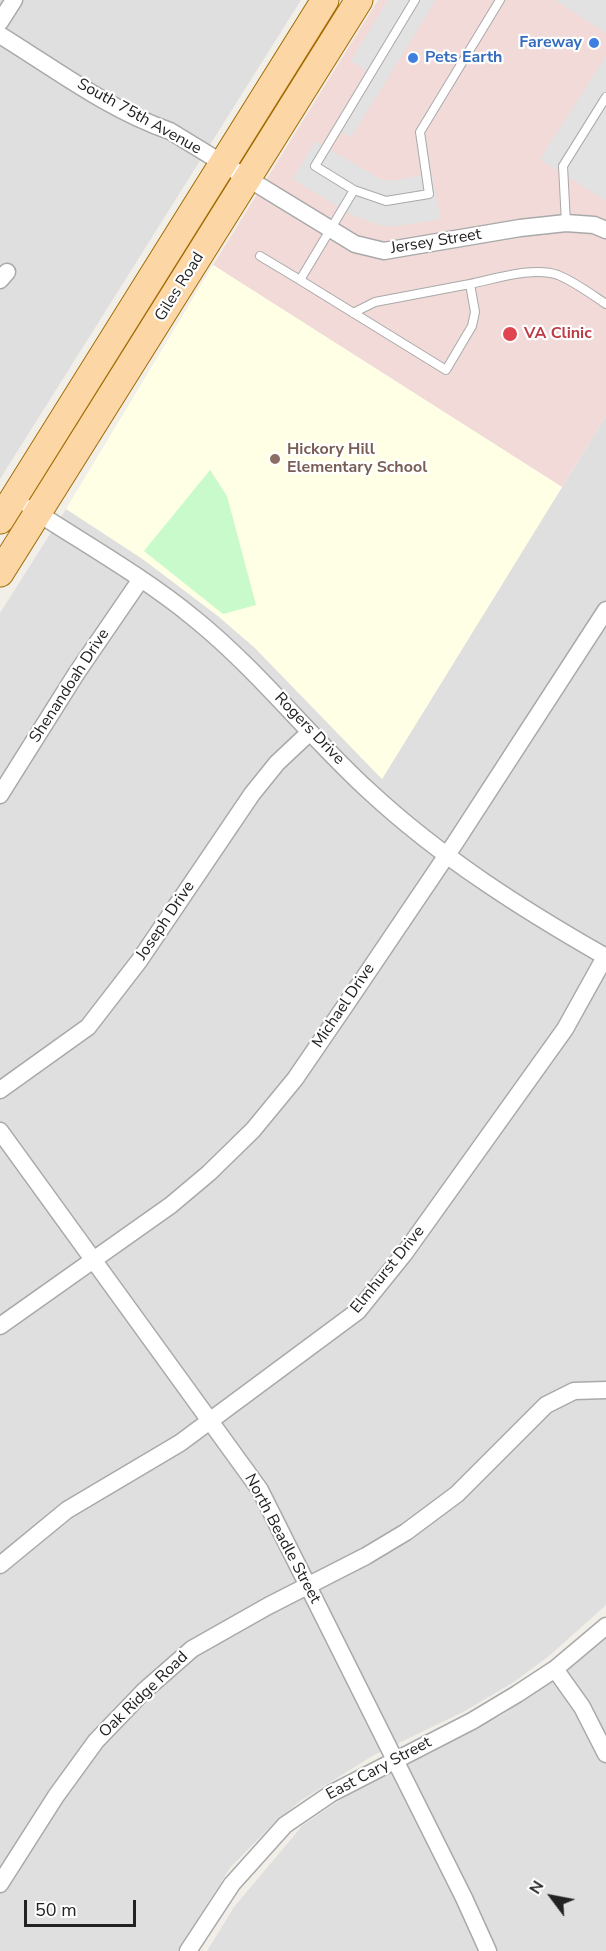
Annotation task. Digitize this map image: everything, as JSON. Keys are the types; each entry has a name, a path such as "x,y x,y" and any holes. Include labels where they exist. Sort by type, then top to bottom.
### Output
{"main road":[{"name":"Giles Road","path":"7,509 325,0"},
{"name":"Giles Road","path":"0,573 359,0"}],"street":[{"path":"0,22 14,0"},
{"name":"South 75th Avenue","path":"0,35 114,106 143,122 170,131 248,179"},
{"name":"Jersey Street","path":"248,179 355,244 384,250 520,228 566,223 594,225 606,230"},
{"name":"Rogers Drive","path":"7,509 38,513 141,579 194,618 242,659 367,790 417,834 504,895 606,957"},
{"name":"Shenandoah Drive","path":"0,795 76,674 141,579"},
{"name":"Michael Drive","path":"0,1326 171,1204 209,1173 253,1130 295,1079 446,856 606,609"},
{"name":"Joseph Drive","path":"0,1090 88,1027 139,961 252,794 277,763 310,732"},
{"name":"Elmhurst Drive","path":"0,1564 67,1510 180,1443 347,1321 371,1296 404,1254 565,1029 606,957"},
{"name":"North Beadle Street","path":"0,1131 260,1490 464,1898 488,1951"},
{"name":"Oak Ridge Road","path":"0,1884 56,1796 96,1741 144,1691 192,1649 366,1556 406,1532 458,1494 546,1405 574,1391 606,1390"},
{"name":"East Cary Street","path":"188,1951 232,1884 285,1825 332,1792 472,1721 555,1669 606,1626"},
{"path":"555,1669 582,1707 606,1754"}],"lane":[{"path":"415,0 315,166 354,190 386,201 429,195 420,132 500,0"},
{"path":"566,223 563,166 606,97"},
{"path":"300,280 354,190"},
{"path":"260,256 446,370 472,326 475,312 470,284"},
{"path":"353,313 375,302 537,272 550,273 571,282 606,304"}],"shaded area":[{"path":"0,0 301,0 0,479"},
{"path":"378,0 606,0 606,416 562,487 213,265"},
{"path":"388,0 436,0 351,137 337,129 371,74 351,61"},
{"path":"555,0 606,0 606,33"},
{"path":"606,56 606,201 540,159"},
{"path":"315,141 380,179 393,181 432,173 440,219 398,226 383,226 353,216 293,179"},
{"path":"213,265 562,487 382,779 255,648 218,616 144,560 66,509"},
{"path":"606,416 606,1605 549,1656 514,1682 465,1711 374,1755 300,1801 269,1828 230,1868 178,1951 0,1951 0,613 66,509 119,541 218,616 255,648 382,779"},
{"path":"606,1634 606,1951 207,1951 234,1907 303,1825 352,1792 504,1714"}],"green space":[{"path":"210,470 227,496 256,605 223,614 144,551"}],"place":[{"name":"Fareway","path":"594,43"},
{"name":"Pets Earth","path":"413,58"},
{"name":"VA Clinic","path":"510,334"},
{"name":"Hickory Hill Elementary School","path":"275,459"}]}
